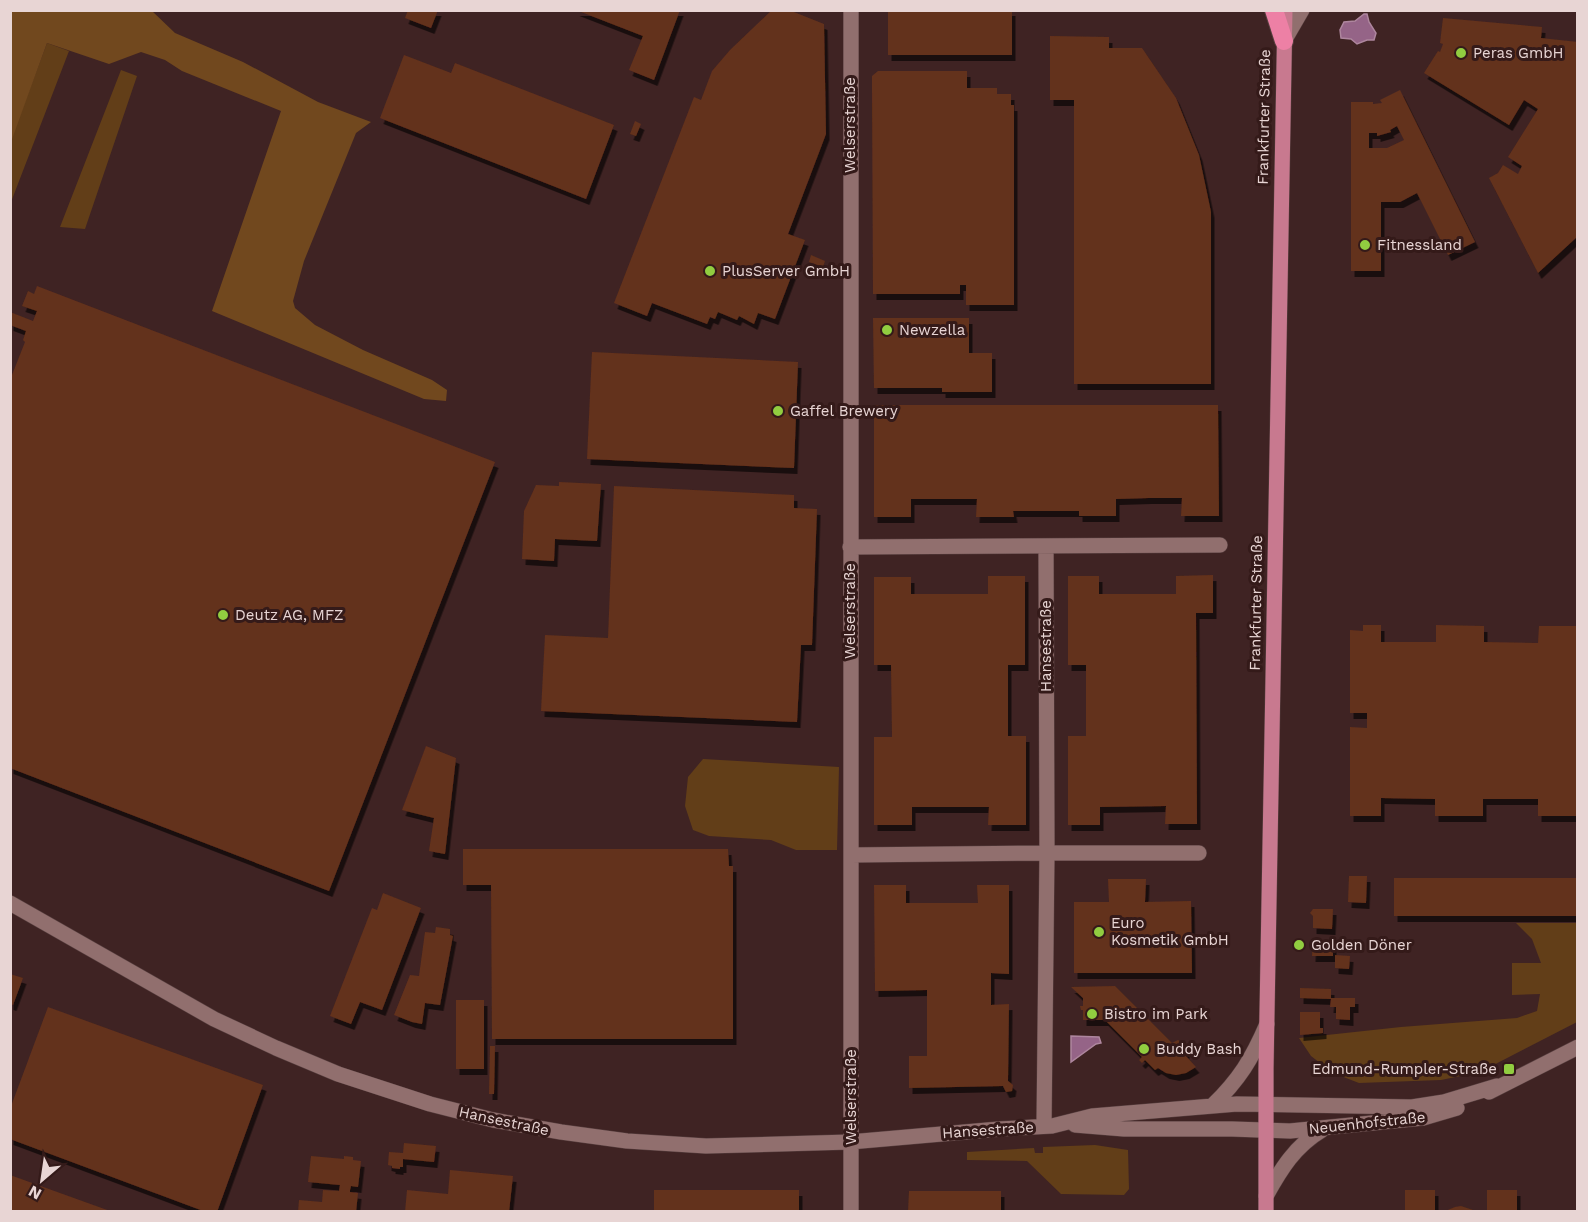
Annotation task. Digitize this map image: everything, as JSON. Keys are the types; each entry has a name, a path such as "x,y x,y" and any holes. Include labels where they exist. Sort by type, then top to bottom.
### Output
{"highway":[{"path":"1274,10 1284,41"}],"main road":[{"name":"Frankfurter Straße","path":"1266,1212 1265,1130 1285,10"}],"street":[{"name":"Welserstraße","path":"850,10 851,1212"},
{"path":"1284,41 1302,10"},
{"path":"850,547 1220,545"},
{"name":"Hansestraße","path":"1044,1126 1047,853 1046,546"},
{"path":"851,855 1199,853"},
{"name":"Hansestraße","path":"10,903 214,1019 338,1074 430,1104 494,1120 561,1132 627,1141 734,1147 850,1142 1064,1124 1096,1116 1212,1106 1266,1104"},
{"path":"1212,1106 1233,1086 1267,1024"},
{"name":"Neuenhofstraße","path":"1265,1130 1324,1129 1423,1118 1468,1104 1497,1086 1576,1050"},
{"name":"Neuenhofstraße","path":"1266,1104 1412,1107 1444,1102 1497,1086"},
{"name":"Hansestraße","path":"1064,1124 1124,1129 1265,1130"},
{"name":"Frankfurter Straße","path":"1266,1196 1281,1169 1294,1153 1306,1140 1324,1129"}],"shaded area":[{"path":"11,10 152,11 175,33 243,62 318,102 371,122 356,133 304,261 293,301 295,308 315,325 363,350 432,380 447,390 446,401 424,399 212,311 281,111 182,71 165,60 141,52 109,64 47,43 11,142"},
{"path":"1367,14 1376,33 1374,40 1357,44 1351,39 1341,38 1340,30 1344,22 1355,21"},
{"path":"47,43 69,51 11,202 10,142"},
{"path":"121,70 137,76 85,229 60,227"},
{"path":"703,759 839,767 837,850 796,850 771,840 709,836 693,830 685,806 688,777"},
{"path":"1516,923 1577,923 1577,1022 1480,1072 1441,1080 1359,1083 1333,1073 1311,1056 1299,1038 1517,1018 1537,1011 1540,994 1512,995 1512,963 1541,963 1532,939"},
{"path":"1071,1036 1099,1037 1101,1043 1096,1044 1071,1062"},
{"path":"1095,1145 1128,1150 1129,1189 1124,1195 1061,1194 1027,1161 967,1160 967,1152 1034,1148 1035,1153 1043,1153 1043,1147"}],"building":[{"path":"408,10 438,10 431,28 405,18"},
{"path":"576,10 680,10 654,80 629,70 643,36"},
{"path":"772,10 789,10 824,24 826,134 788,234 805,240 775,319 758,313 754,324 739,316 737,320 718,312 715,319 710,317 707,324 652,303 647,316 614,303 694,97 701,100 712,71 730,50"},
{"path":"888,10 1012,10 1012,55 888,55"},
{"path":"1443,18 1542,27 1541,38 1578,42 1578,236 1538,273 1489,178 1498,173 1503,165 1518,174 1522,166 1508,157 1538,109 1524,100 1509,125 1424,73 1438,51 1440,52 1443,44 1440,43"},
{"path":"1050,36 1109,37 1109,48 1142,48 1176,98 1199,155 1211,212 1211,384 1074,384 1074,100 1050,100"},
{"path":"404,55 451,73 455,63 614,125 586,199 380,118"},
{"path":"878,71 967,71 967,88 997,88 997,94 1011,94 1011,105 1014,105 1014,305 966,305 966,285 960,285 960,294 873,294 872,76"},
{"path":"1400,90 1475,242 1448,255 1417,193 1400,202 1381,202 1381,271 1351,271 1351,102 1382,103 1380,100","holes":["1397,126 1404,140 1387,148 1369,148 1369,133 1377,133 1377,136 1391,132 1390,130"]},
{"path":"635,121 641,124 636,136 630,134"},
{"path":"811,255 825,261 823,267 809,262"},
{"name":"Deutz AG, MFZ","path":"37,286 495,462 329,891 10,768 10,380 25,342 23,340 26,331 10,325 10,312 33,321 37,311 22,306 28,291 34,294"},
{"path":"873,318 969,318 969,353 992,353 992,392 942,392 942,388 874,388"},
{"path":"592,352 798,362 794,468 587,459"},
{"path":"874,405 1218,405 1219,516 1181,516 1182,498 1149,498 1116,499 1116,516 1079,516 1079,511 1013,511 1014,517 976,517 977,499 911,499 911,517 874,517"},
{"path":"559,482 601,484 597,541 555,539 554,561 522,559 524,511 536,485 559,486"},
{"path":"614,486 794,495 794,508 817,509 812,645 801,645 797,722 541,711 545,635 608,638"},
{"path":"1213,575 1213,613 1196,613 1197,824 1165,824 1166,806 1100,807 1100,825 1068,825 1068,736 1086,736 1086,665 1068,665 1068,576 1099,576 1099,594 1176,594 1176,576"},
{"path":"988,576 1025,576 1025,665 1008,665 1008,736 1026,736 1026,825 988,825 989,807 912,807 912,825 874,825 874,737 892,737 891,665 874,665 874,577 911,577 911,594 988,594"},
{"path":"1363,625 1381,625 1381,642 1436,642 1436,625 1484,626 1484,642 1538,643 1539,626 1578,626 1578,816 1538,816 1538,799 1483,799 1483,816 1435,816 1435,799 1381,798 1381,816 1350,816 1350,727 1367,728 1367,713 1350,713 1350,630 1363,631"},
{"path":"426,746 456,758 445,854 429,851 434,818 402,810"},
{"path":"463,849 728,849 729,866 733,866 733,1039 492,1039 491,885 463,885"},
{"path":"1349,876 1367,876 1366,903 1348,902"},
{"path":"1394,878 1578,878 1578,916 1394,916"},
{"path":"1108,879 1146,879 1145,902 1191,901 1192,973 1074,973 1074,902 1109,902"},
{"path":"874,885 906,885 906,903 978,903 977,885 1009,885 1009,974 991,973 991,1005 1009,1004 1008,1081 1013,1085 1012,1091 1006,1092 1003,1086 909,1088 909,1056 927,1056 927,990 875,991"},
{"path":"383,893 421,908 382,1010 360,1002 351,1024 330,1016 372,908 377,910"},
{"path":"1313,909 1333,909 1332,929 1313,928 1313,916 1310,913"},
{"path":"436,927 450,929 450,935 453,936 440,1005 425,1003 422,1024 394,1015 410,975 419,976 425,932 435,933"},
{"path":"1313,940 1333,940 1333,956 1312,956"},
{"path":"1335,955 1350,956 1349,969 1335,968"},
{"path":"10,974 23,978 13,1005 10,1004"},
{"path":"1115,986 1172,1043 1178,1040 1184,1044 1187,1049 1185,1055 1196,1067 1186,1073 1176,1075 1158,1068 1155,1070 1145,1060 1142,1063 1139,1060 1142,1057 1105,1020 1083,1020 1083,1010 1080,1006 1083,1006 1083,998 1071,987"},
{"path":"1300,988 1331,989 1331,998 1355,998 1355,1007 1350,1007 1350,1020 1336,1019 1336,1007 1330,1007 1331,999 1300,998"},
{"path":"456,1000 484,1000 484,1069 456,1069"},
{"path":"48,1007 263,1085 217,1212 206,1212 10,1139 10,1109"},
{"path":"1300,1012 1320,1012 1320,1028 1323,1028 1323,1033 1300,1035"},
{"path":"490,1046 495,1046 494,1094 489,1094"},
{"path":"404,1143 436,1146 434,1162 403,1159 403,1167 392,1168 388,1165 389,1152 403,1153"},
{"path":"311,1156 344,1159 344,1156 361,1161 358,1187 351,1186 350,1190 350,1192 358,1193 356,1212 298,1212 299,1200 322,1202 323,1190 339,1191 340,1185 308,1182"},
{"path":"450,1170 513,1176 509,1212 405,1212 407,1190 448,1194"},
{"path":"10,1175 110,1211 110,1212 10,1212"},
{"path":"654,1190 799,1190 799,1212 654,1212"},
{"path":"1405,1190 1435,1190 1435,1212 1405,1212"},
{"path":"1487,1190 1517,1190 1517,1212 1487,1212"},
{"path":"909,1191 1001,1191 1001,1212 908,1212"},
{"path":"1461,1206 1479,1212 1443,1212 1455,1207"}],"place":[{"name":"Peras GmbH","path":"1461,53"},
{"name":"Fitnessland","path":"1365,245"},
{"name":"PlusServer GmbH","path":"710,271"},
{"name":"Newzella","path":"887,330"},
{"name":"Gaffel Brewery","path":"778,411"},
{"name":"Deutz AG, MFZ","path":"223,615"},
{"name":"Euro Kosmetik GmbH","path":"1099,932"},
{"name":"Golden Döner","path":"1299,945"},
{"name":"Bistro im Park","path":"1092,1014"},
{"name":"Buddy Bash","path":"1144,1049"},
{"name":"Edmund-Rumpler-Straße","path":"1509,1069"}]}
